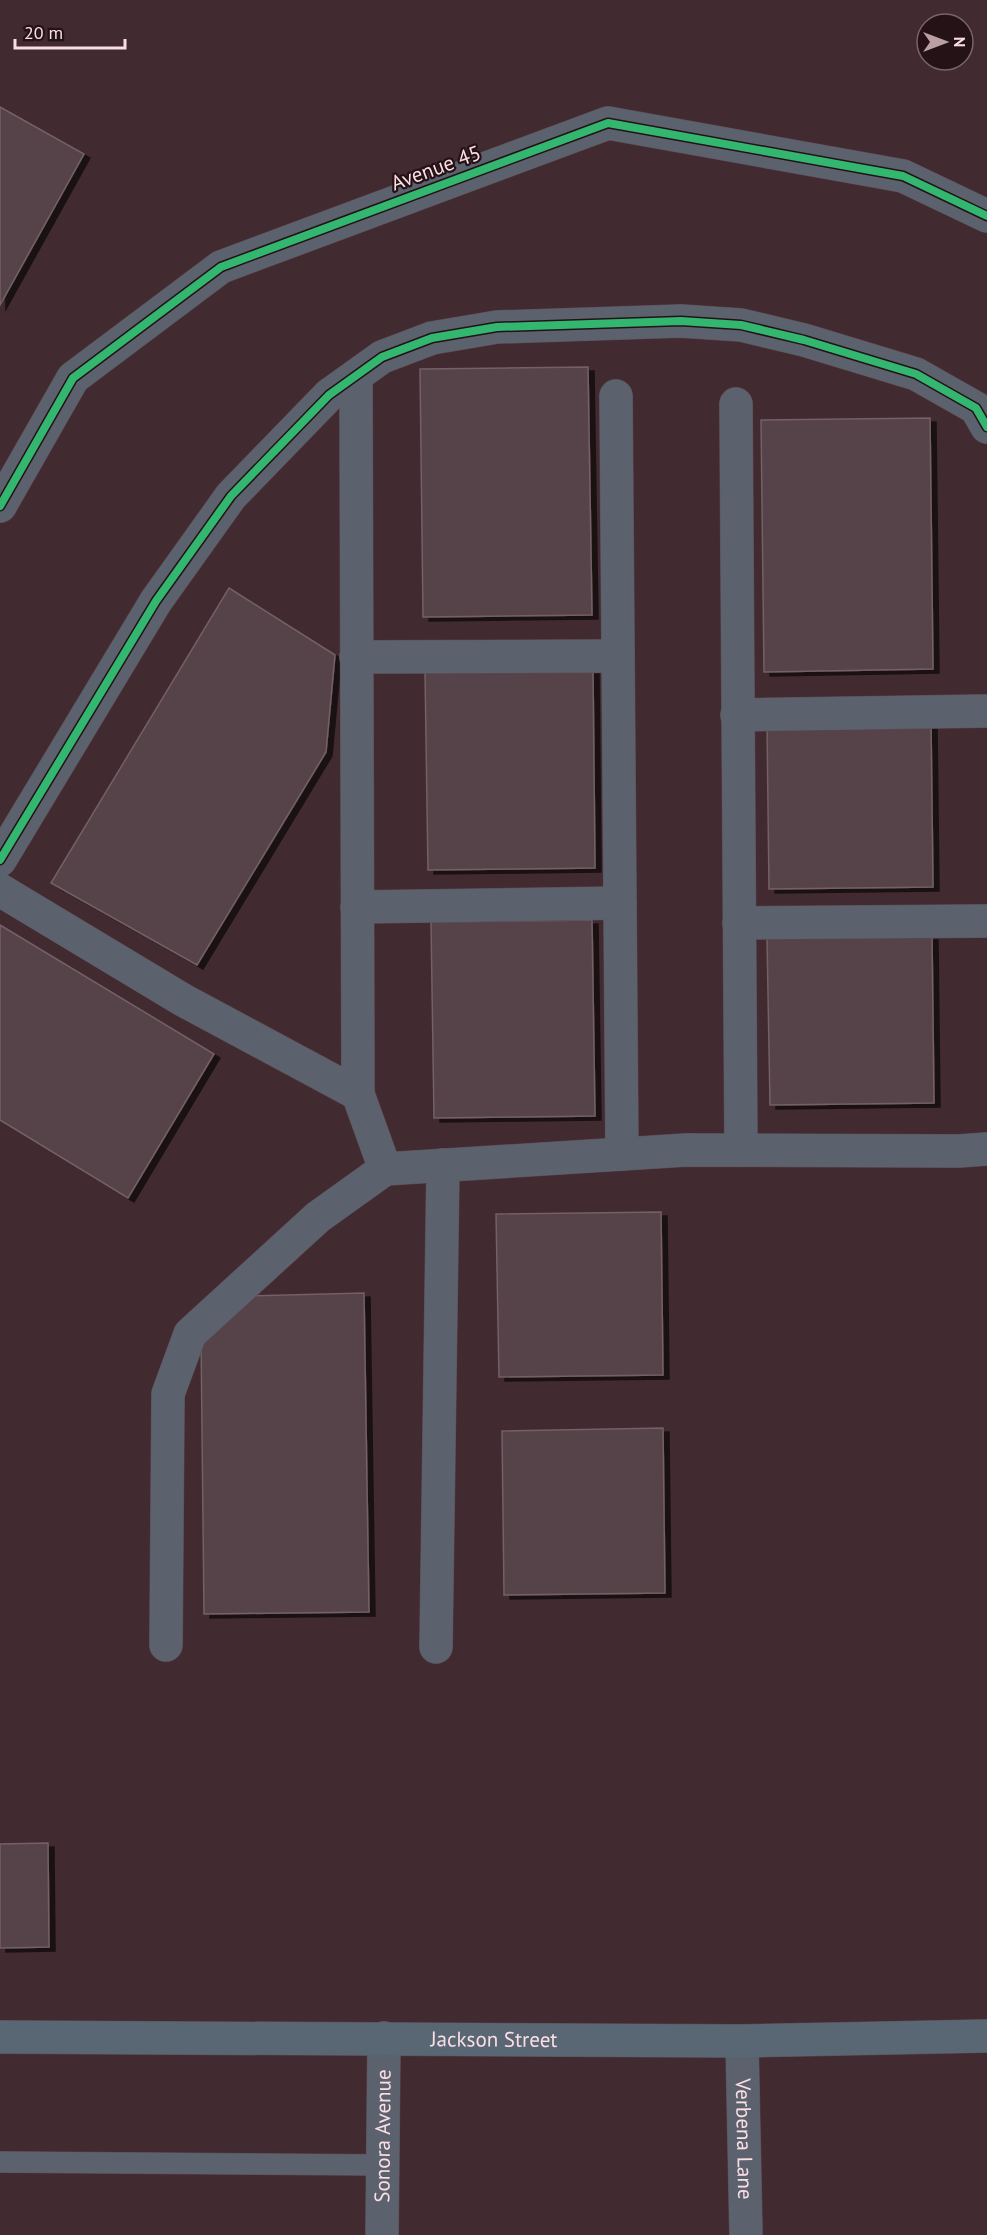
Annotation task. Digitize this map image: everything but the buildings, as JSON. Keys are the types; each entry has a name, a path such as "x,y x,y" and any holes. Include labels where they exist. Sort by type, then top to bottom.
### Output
{"main road":[{"name":"Jackson Street","path":"0,2037 742,2041 987,2036"}],"street":[{"name":"Avenue 45","path":"0,506 73,378 221,267 608,123 903,176 987,216"},
{"path":"0,860 156,601 231,496 329,394 382,357 432,338 497,327 681,321 741,326 804,340 916,374 976,408 987,427"},
{"path":"356,376 358,1094 385,1169"},
{"path":"616,396 622,1154"},
{"path":"736,404 741,1150"},
{"path":"356,657 618,656"},
{"path":"737,716 987,711"},
{"path":"0,890 183,1000 358,1094"},
{"path":"357,908 620,903"},
{"path":"739,923 987,921"},
{"path":"166,1645 168,1394 190,1334 318,1217 385,1169 686,1150 959,1151 987,1149"},
{"path":"436,1647 443,1166"},
{"name":"Sonora Avenue","path":"382,2235 384,2038"},
{"name":"Verbena Lane","path":"742,2041 746,2235"}],"lane":[{"path":"0,2162 382,2165"}],"cycle path":[{"path":"0,506 73,378 221,267 608,123 903,176 987,216"},
{"path":"0,860 156,601 231,496 329,395 382,357 432,338 497,327 681,321 741,325 804,340 916,374 976,408 987,427"}]}
